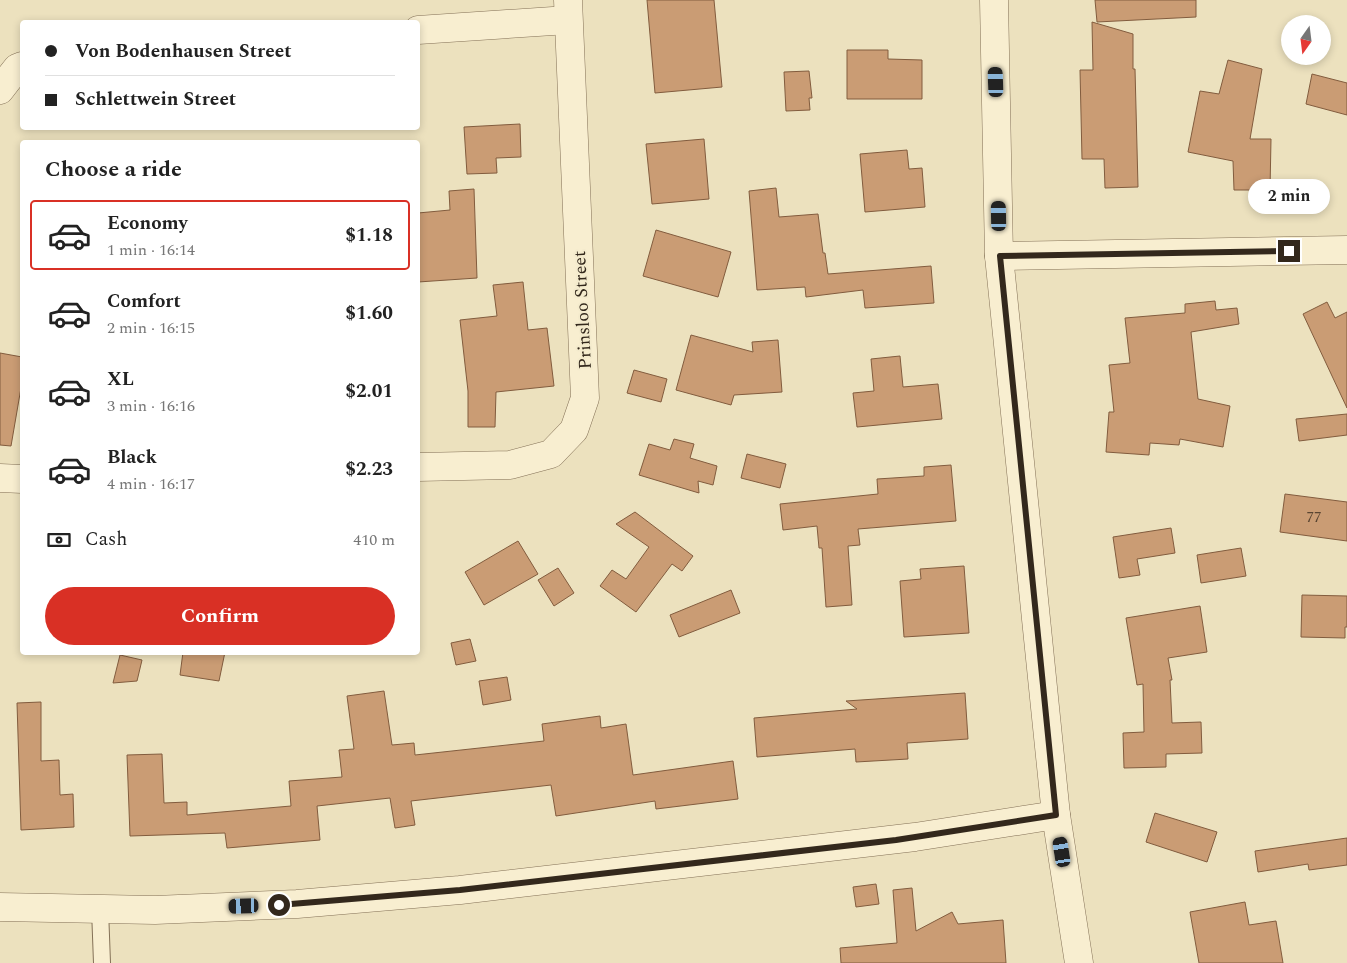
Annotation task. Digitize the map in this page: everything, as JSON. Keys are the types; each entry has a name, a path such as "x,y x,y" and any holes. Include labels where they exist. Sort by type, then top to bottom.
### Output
{"street":[{"path":"994,0 1000,256 1056,815 1079,963"},
{"name":"Prinsloo Street","path":"420,30 568,10 586,398 574,430 551,454 510,464 420,467"},
{"path":"0,90 20,67"},
{"path":"1000,256 1347,250"},
{"path":"0,478 20,478"},
{"path":"0,907 155,910 297,904 460,890 915,837 1056,815"}],"lane":[{"path":"100,909 102,963"}],"building":[{"path":"647,0 714,0 722,87 655,93"},
{"path":"1095,0 1196,0 1196,17 1097,22"},
{"path":"1092,22 1133,34 1138,187 1105,188 1104,159 1082,159 1080,70 1093,70"},
{"path":"847,50 888,50 888,59 922,60 922,99 847,99"},
{"path":"1228,60 1262,69 1250,139 1271,139 1270,190 1234,190 1233,161 1188,152 1200,91 1219,94"},
{"path":"809,71 812,98 809,98 810,110 786,111 784,72"},
{"path":"1312,74 1347,83 1347,115 1306,104"},
{"path":"520,124 521,157 496,158 497,173 467,174 464,127"},
{"path":"704,139 709,199 652,204 646,144"},
{"path":"907,150 909,169 922,168 925,207 865,212 860,154"},
{"path":"776,188 779,217 818,214 828,274 931,266 934,303 865,308 863,290 806,297 805,287 757,290 749,191"},
{"path":"474,189 477,278 420,282 420,213 450,210 449,191"},
{"path":"656,230 731,252 718,297 643,276"},
{"path":"523,282 528,330 547,328 554,386 496,392 495,427 468,427 468,391 460,320 497,316 493,285"},
{"path":"1215,301 1216,310 1237,308 1239,324 1191,332 1198,399 1230,406 1223,447 1180,439 1179,445 1150,443 1149,455 1106,452 1109,412 1114,412 1109,365 1130,363 1125,318 1185,313 1185,304"},
{"path":"1327,302 1335,318 1347,312 1347,408 1303,314"},
{"path":"691,335 753,352 752,342 778,340 782,392 734,395 731,405 676,390"},
{"path":"0,353 20,357 20,394 11,446 0,445"},
{"path":"900,356 903,387 938,384 942,419 857,427 853,393 874,391 871,359"},
{"path":"634,370 667,379 661,402 627,393"},
{"path":"1347,414 1347,435 1299,441 1296,419"},
{"path":"674,439 694,444 690,458 717,466 713,485 698,481 699,493 639,475 649,444 670,450"},
{"path":"747,454 786,464 780,488 741,478"},
{"path":"951,465 956,521 858,529 860,545 848,546 852,605 826,607 822,548 819,548 817,526 783,530 780,504 878,494 877,479 924,476 924,467"},
{"path":"1285,494 1347,502 1347,541 1280,532"},
{"path":"635,512 693,556 682,571 672,564 636,612 600,586 612,570 626,579 649,547 616,524"},
{"path":"1171,528 1175,553 1137,559 1140,575 1119,578 1113,537"},
{"path":"518,541 538,574 484,605 465,572"},
{"path":"1241,548 1246,576 1201,583 1197,555"},
{"path":"964,566 969,633 904,637 900,581 921,579 920,569"},
{"path":"558,568 574,593 554,606 538,580"},
{"path":"731,590 740,613 679,637 670,615"},
{"path":"1302,595 1347,596 1345,638 1301,637"},
{"path":"1200,606 1207,652 1168,658 1172,680 1170,680 1172,723 1201,722 1202,753 1166,754 1166,767 1124,768 1123,733 1144,732 1143,684 1137,685 1126,618"},
{"path":"470,639 476,661 456,665 451,643"},
{"path":"120,655 142,660 137,681 113,683"},
{"path":"183,655 224,655 219,681 180,675"},
{"path":"507,677 511,700 483,705 479,681"},
{"path":"384,691 392,745 414,743 415,755 544,741 542,724 600,716 601,728 626,724 633,775 733,761 738,799 656,809 655,801 556,816 551,785 411,801 415,825 395,828 390,798 317,806 320,840 227,848 225,833 130,836 127,755 162,754 164,803 187,802 187,815 291,806 289,781 342,777 339,750 354,749 347,696"},
{"path":"965,693 968,739 907,743 908,759 856,762 855,749 757,757 754,718 857,709 846,701"},
{"path":"41,702 41,761 59,760 60,795 73,794 74,827 21,830 17,703"},
{"path":"1155,813 1217,832 1207,862 1146,842"},
{"path":"1347,838 1347,865 1309,870 1308,864 1258,872 1255,851"},
{"path":"876,884 879,904 856,907 853,887"},
{"path":"912,888 916,931 952,912 958,924 1003,920 1006,963 841,963 840,948 897,943 893,890"},
{"path":"1245,902 1249,925 1276,921 1283,963 1199,963 1190,912"}],"route":[{"path":"279,905 460,890 896,840 1056,815 1000,256 1289,251"}]}
